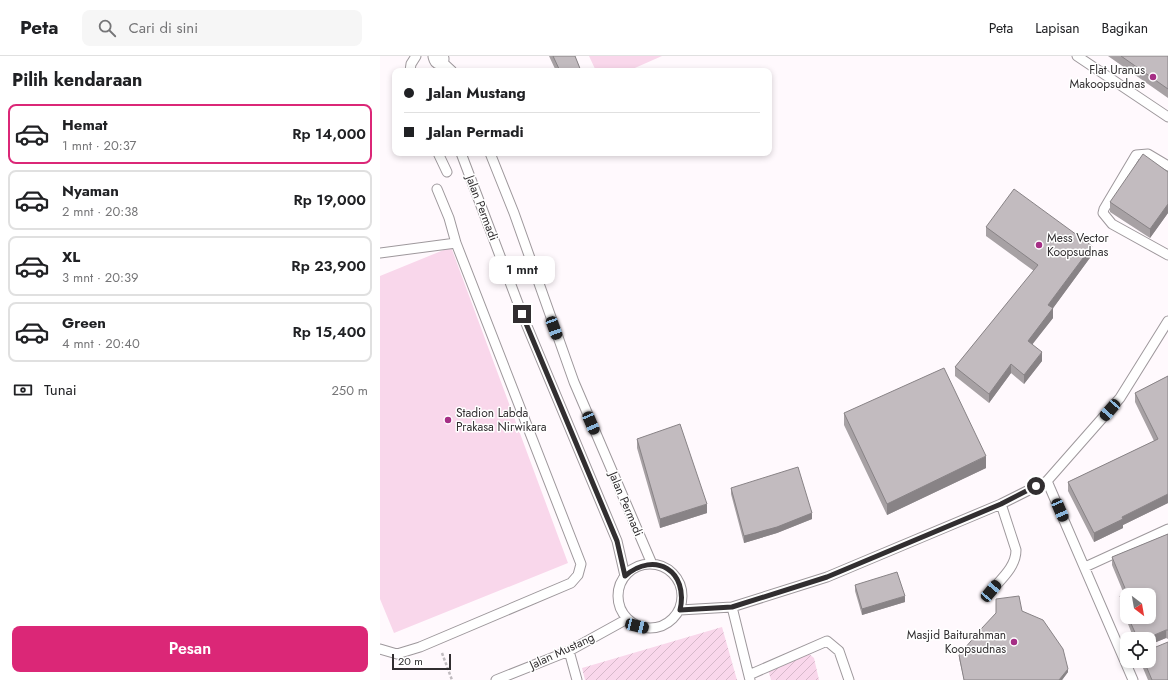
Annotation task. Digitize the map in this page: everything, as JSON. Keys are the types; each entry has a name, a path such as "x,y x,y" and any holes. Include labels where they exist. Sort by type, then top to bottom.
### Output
{"lane":[{"path":"410,68 416,56"},
{"path":"1077,56 1168,117"},
{"path":"1168,166 1148,154 1136,155 1107,203 1103,213 1112,224 1168,255"},
{"path":"439,156 447,172"},
{"name":"Jalan Permadi","path":"462,156 522,314 617,541 625,576"},
{"name":"Jalan Permadi","path":"491,156 514,213 574,382 652,564"},
{"path":"380,649 397,654 438,639 571,583 578,575 581,564 456,243 449,218 437,189"},
{"path":"380,253 456,243"},
{"path":"680,610 732,607 827,577 1001,504 1047,481 1120,398 1168,321"},
{"path":"1047,481 1120,646"},
{"path":"991,591 1013,564 1016,557 1016,550 1001,504"},
{"path":"1085,567 1168,529"},
{"path":"652,564 664,567 674,574 681,585 683,597 680,610 672,620 662,627 649,629 637,626 627,619 620,609 618,598 620,586 625,576 634,568 643,565 652,564"},
{"path":"732,607 750,677 827,641 840,650 849,680"},
{"name":"Jalan Mustang","path":"496,680 568,651 627,619"},
{"path":"568,651 577,680"},
{"path":"1129,668 1133,680"}],"path":[{"path":"438,639 452,680"}],"shaded area":[{"path":"589,56 662,56 635,68 595,68"},
{"name":"Stadion Labda Prakasa Nirwikara","path":"451,247 568,563 394,633 380,599 380,276"},
{"path":"722,627 737,680 585,680 582,668"},
{"path":"807,652 814,658 819,680 771,680 766,662"}],"building":[{"path":"553,56 575,56 580,68 559,68"},
{"name":"Flat Uranus Makoopsudnas","path":"1121,56 1168,56 1168,89"},
{"path":"1143,154 1168,172 1168,204 1150,229 1110,202"},
{"path":"1014,189 1092,246 1048,305 1053,308 1028,341 1042,352 1024,375 1011,364 989,394 955,367 1038,265 986,227"},
{"path":"944,368 986,456 887,504 844,413"},
{"path":"1168,376 1168,494 1094,533 1068,482 1158,439 1135,393"},
{"path":"680,424 707,504 660,519 637,439"},
{"path":"798,467 812,513 777,527 744,536 731,488"},
{"path":"1168,534 1168,630 1156,634 1156,632 1135,632 1131,624 1156,624 1156,588 1125,588 1112,557"},
{"path":"897,572 905,596 862,609 855,585"},
{"name":"Masjid Baiturahman Koopsudnas","path":"1019,596 1022,611 1043,620 1063,649 1068,669 1059,680 964,680 959,655 996,613 996,599"},
{"path":"1168,642 1168,680 1152,680 1147,668 1156,668 1156,647"}],"place":[{"name":"Flat Uranus Makoopsudnas","path":"1153,77"},
{"name":"Mess Vector Koopsudnas","path":"1039,245"},
{"name":"Stadion Labda Prakasa Nirwikara","path":"448,420"},
{"name":"Masjid Baiturahman Koopsudnas","path":"1014,642"}],"route":[{"path":"522,314 617,541 625,576 634,568 643,565 652,564 664,567 674,574 681,585 683,597 680,610 732,607 827,577 1001,504 1036,486"}]}
